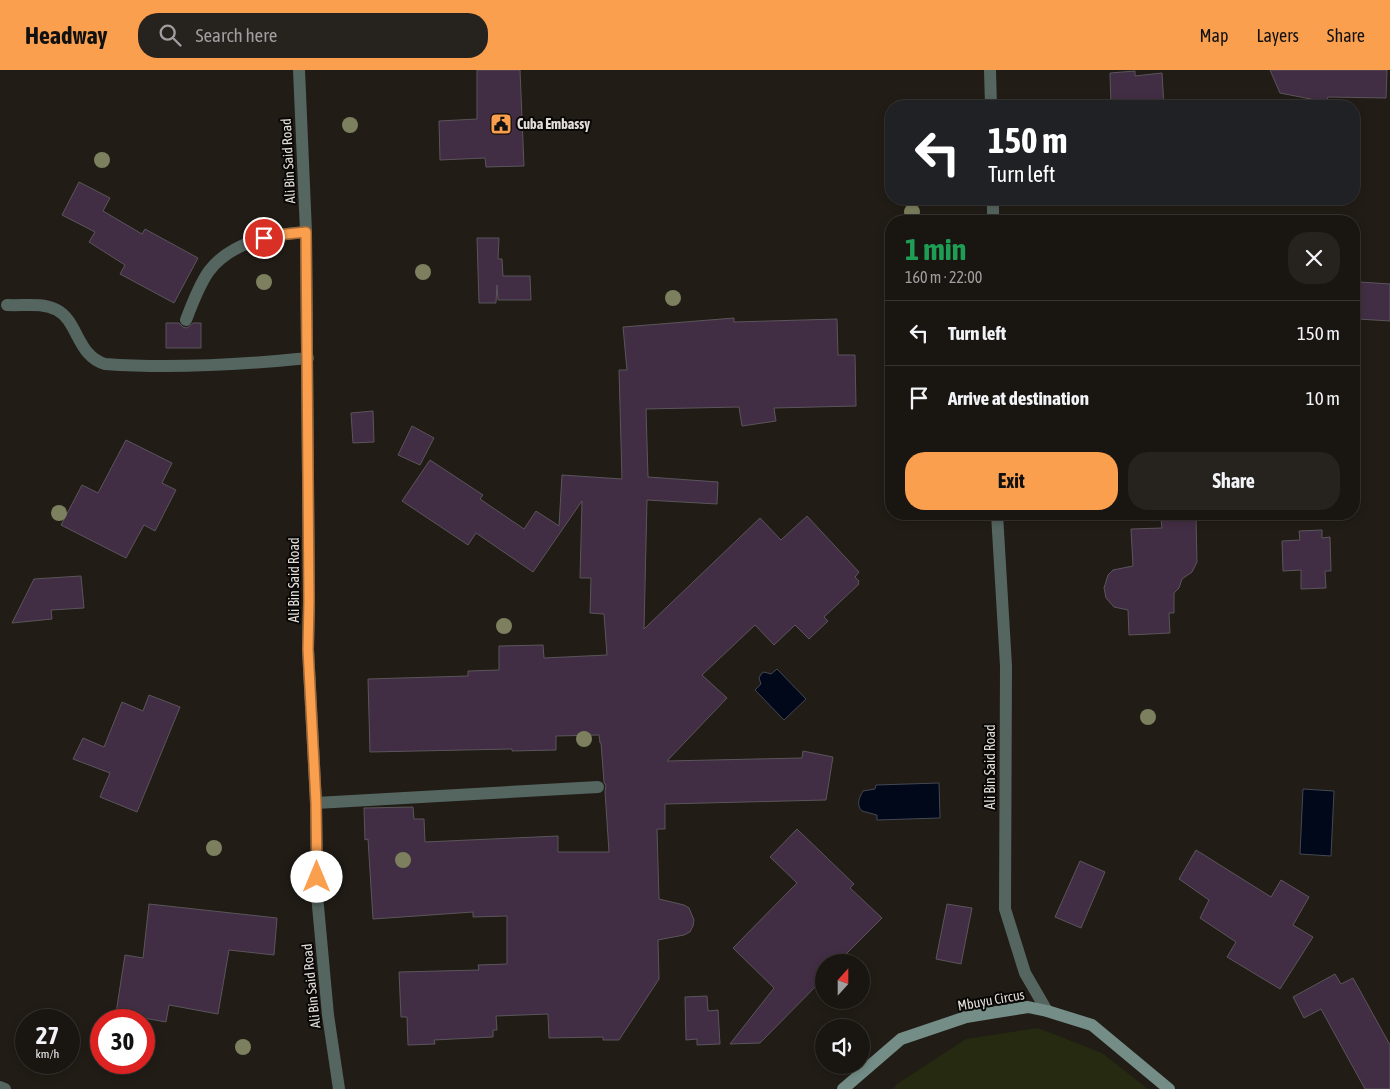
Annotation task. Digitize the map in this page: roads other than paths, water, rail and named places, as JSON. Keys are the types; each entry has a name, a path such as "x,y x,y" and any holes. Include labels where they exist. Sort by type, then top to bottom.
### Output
{"street":[{"name":"Ali Bin Said Road","path":"299,70 306,232 308,358 308,649 316,803 317,895 328,1015 339,1089"},
{"path":"990,70 991,100"},
{"path":"186,320 209,272 218,261 252,241 277,235 306,232"},
{"path":"7,305 32,305 58,310 72,326 87,353 98,362 105,364 173,367 241,364 308,358"},
{"name":"Ali Bin Said Road","path":"997,520 1006,666 1005,909 1024,974 1047,1011"},
{"path":"316,803 598,787"},
{"name":"Mbuyu Circus","path":"843,1089 902,1039 966,1017 1028,1007 1092,1025 1169,1089"},
{"path":"0,1087 5,1089"}],"water":[{"path":"777,669 806,699 784,720 755,690 761,684 759,678 761,674 764,672 771,674"},
{"path":"939,783 940,818 877,820 877,815 862,811 859,806 859,799 863,791 875,789 876,785"},
{"path":"1303,789 1334,791 1331,856 1300,854"}],"place":[{"name":"Cuba Embassy","path":"501,124"}]}
